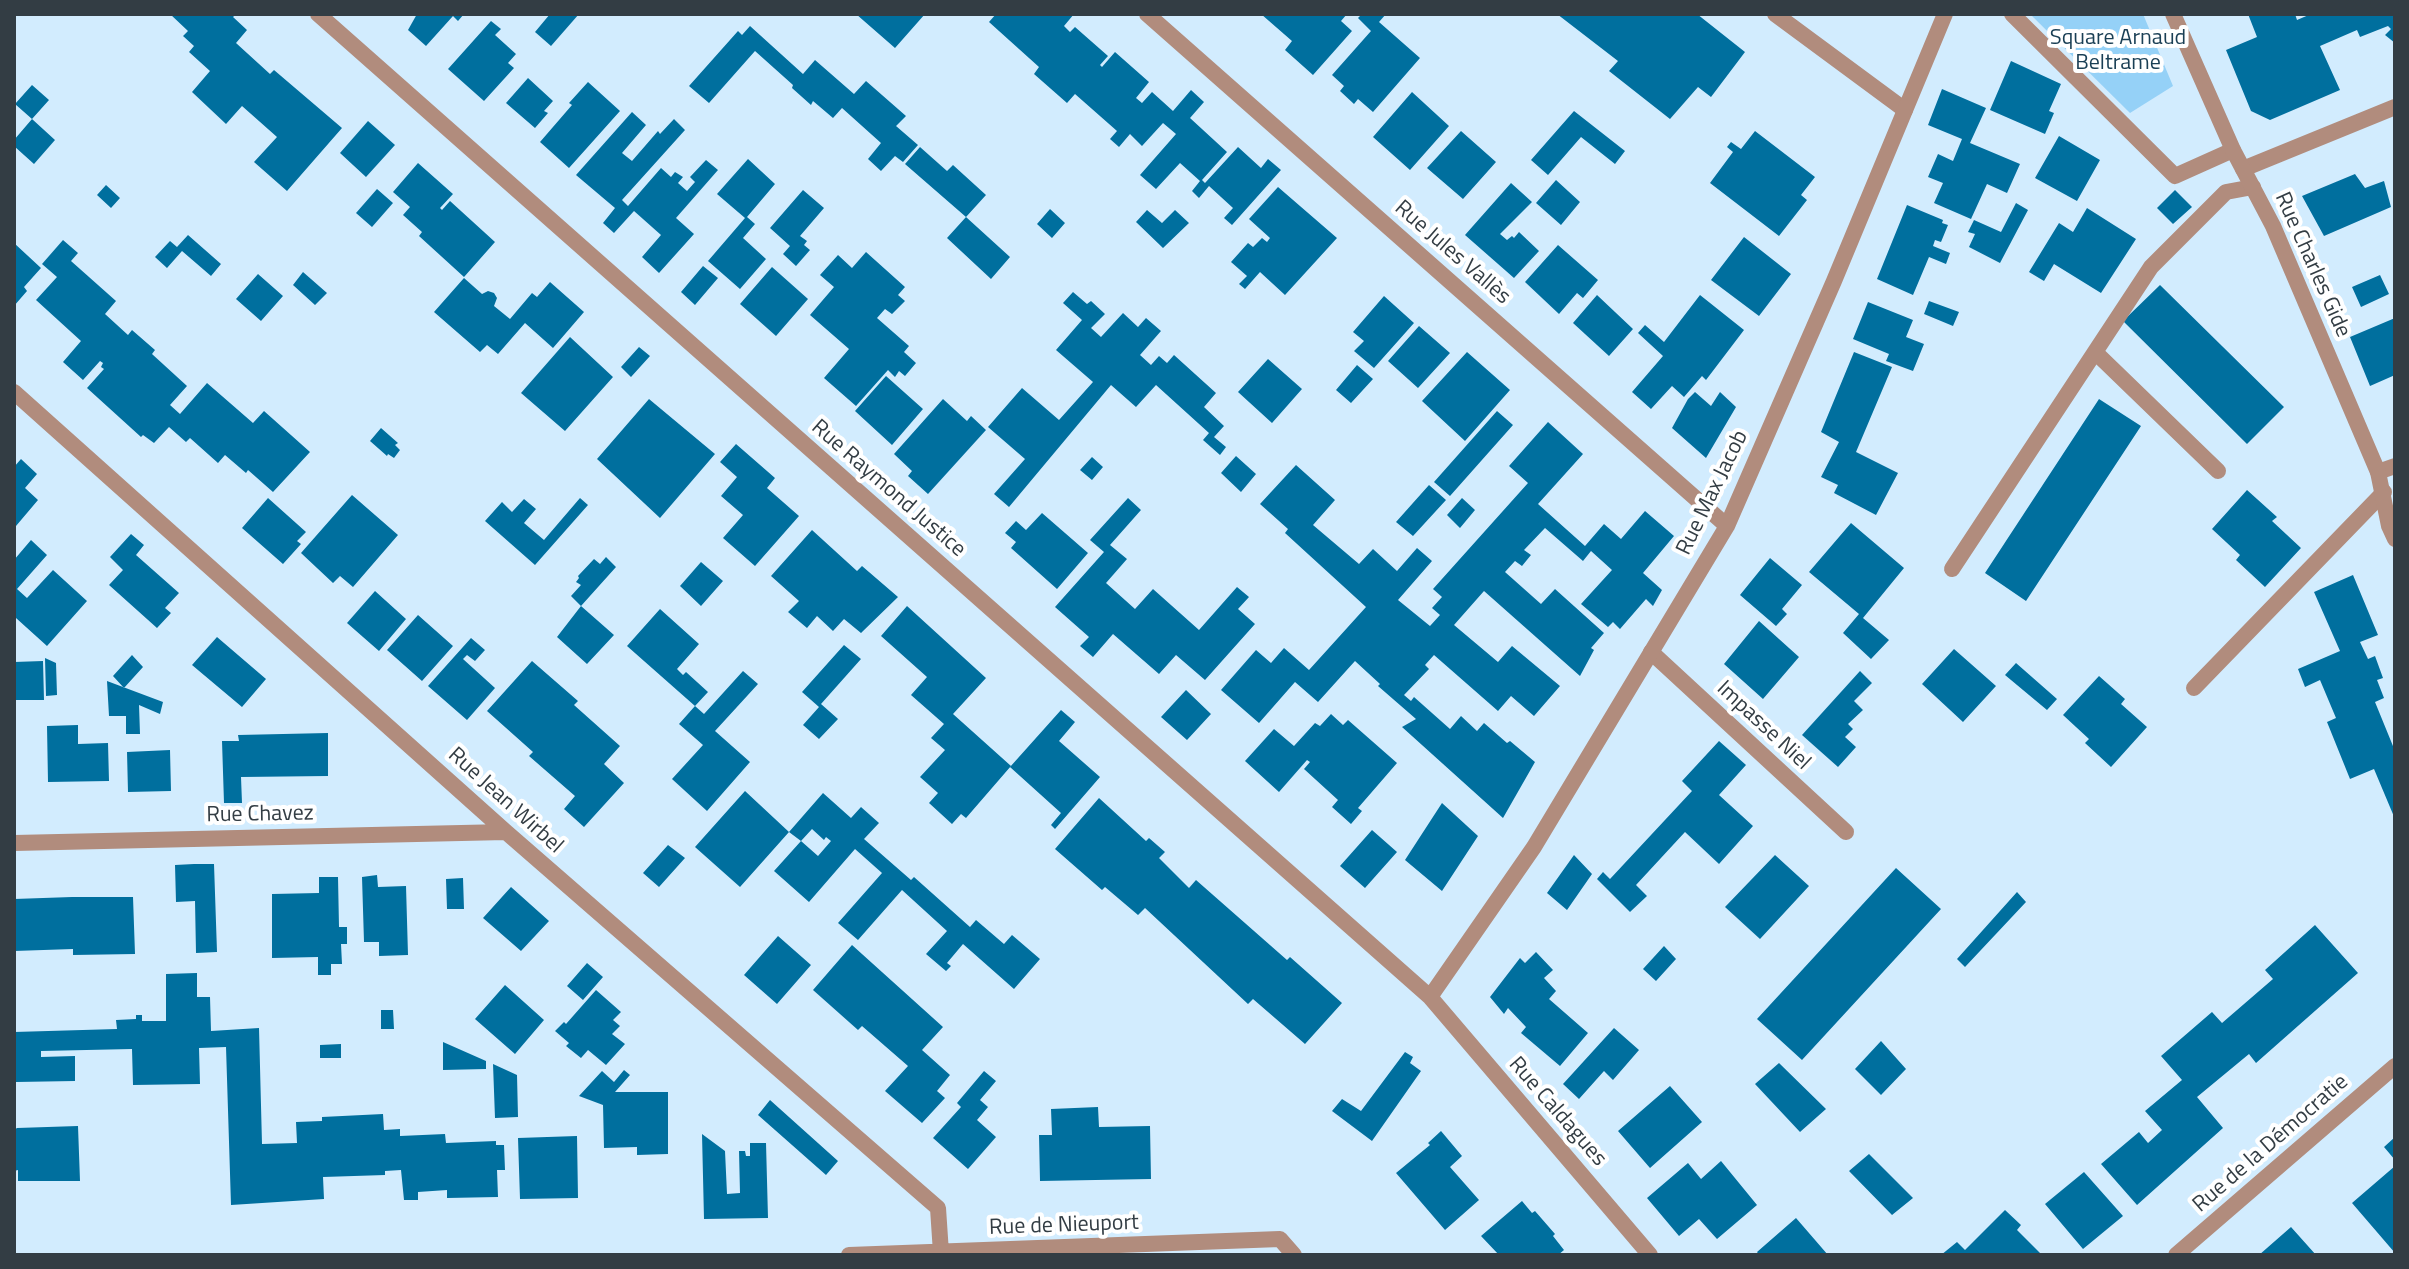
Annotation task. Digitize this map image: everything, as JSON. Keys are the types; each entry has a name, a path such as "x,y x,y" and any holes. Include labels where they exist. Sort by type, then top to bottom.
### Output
{"street":[{"name":"Rue Raymond Justice","path":"318,14 1430,997"},
{"name":"Rue Jules Vallès","path":"1147,14 1727,526"},
{"path":"1775,14 1905,110"},
{"name":"Rue Max Jacob","path":"1430,997 1534,847 1727,526 1945,14"},
{"path":"2012,14 2175,176 2233,150"},
{"name":"Rue Charles Gide","path":"2173,14 2233,150 2273,226 2378,472 2389,526 2395,539"},
{"path":"2243,169 2395,107"},
{"path":"1952,569 2151,267 2226,192 2253,187"},
{"path":"2095,352 2218,471"},
{"name":"Rue Jean Wirbel","path":"14,392 506,832 938,1208 941,1254"},
{"path":"2378,472 2395,466"},
{"path":"2194,688 2384,492"},
{"name":"Impasse Niel","path":"1651,652 1846,832"},
{"name":"Rue Chavez","path":"14,843 506,832"},
{"name":"Rue Caldagues","path":"1430,997 1650,1255"},
{"name":"Rue de la Démocratie","path":"2176,1255 2395,1066"},
{"name":"Rue de Nieuport","path":"849,1255 941,1254 1280,1239 1294,1255"}],"green space":[{"name":"Square Arnaud Beltrame","path":"2030,14 2143,14 2173,86 2130,113"}],"building":[{"path":"170,14 236,14 233,17 247,30 236,43 270,74 274,70 342,128 287,191 254,162 277,137 242,106 226,124 192,92 210,71 189,52 194,46 183,36 188,31"},
{"path":"417,14 464,14 458,21 453,16 426,46 408,30"},
{"path":"550,14 579,14 551,46 535,32"},
{"path":"856,14 925,14 895,48"},
{"path":"996,14 1074,14 1064,26 1070,32 1075,27 1108,56 1100,65 1102,67 1115,52 1149,82 1136,98 1142,103 1152,92 1173,111 1191,90 1204,102 1190,118 1227,152 1202,180 1205,183 1238,147 1261,168 1268,159 1281,170 1232,225 1224,218 1233,208 1209,186 1199,198 1192,191 1200,181 1180,163 1156,189 1140,175 1176,134 1163,123 1142,146 1130,134 1119,147 1110,139 1117,131 1075,94 1067,103 1034,74 1039,67 989,22"},
{"path":"1261,14 1347,14 1341,21 1352,31 1313,75 1285,50 1292,41"},
{"path":"1362,14 1386,14 1379,22 1420,58 1373,112 1358,99 1354,104 1340,91 1344,86 1332,75 1371,31 1358,18"},
{"path":"1557,14 1697,14 1745,52 1711,97 1698,87 1670,119 1609,71 1618,61"},
{"path":"2248,14 2295,14 2297,20 2311,14 2395,14 2395,43 2385,35 2391,29 2388,26 2360,37 2357,30 2320,46 2340,90 2270,120 2251,111 2226,50 2257,37"},
{"path":"491,21 501,29 495,35 516,54 508,63 514,68 484,101 448,69"},
{"path":"750,26 803,74 815,60 854,94 866,81 906,116 896,126 918,145 903,162 895,156 881,171 868,159 881,143 842,108 833,118 813,101 811,105 755,51 709,103 689,86 738,31 742,35"},
{"path":"2011,61 2061,84 2049,111 2054,113 2045,134 1990,110"},
{"path":"528,78 553,101 544,111 548,113 535,128 506,103"},
{"path":"588,82 620,111 569,168 540,142"},
{"path":"32,85 49,100 32,119 15,104"},
{"path":"1942,89 1986,108 1970,143 2020,164 2007,193 1987,184 1971,219 1934,203 1943,183 1928,177 1938,154 1953,161 1962,139 1928,125"},
{"path":"1412,92 1449,126 1410,170 1373,137"},
{"path":"1574,111 1625,151 1615,164 1581,137 1548,175 1531,160"},
{"path":"632,112 646,125 622,153 632,161 658,131 660,134 674,119 685,130 622,200 628,206 661,168 671,177 675,172 683,177 678,183 687,191 695,182 690,177 706,160 718,170 676,218 694,234 659,273 642,257 661,235 634,211 614,233 603,223 615,208 576,175"},
{"path":"32,119 55,140 34,164 14,146 14,140"},
{"path":"368,121 395,145 366,177 340,153"},
{"path":"1461,131 1496,162 1463,199 1427,168"},
{"path":"1755,131 1815,177 1801,195 1807,200 1779,236 1710,183 1733,152 1727,147 1731,142 1741,149"},
{"path":"2059,136 2100,160 2077,201 2035,178"},
{"path":"920,147 947,171 953,165 986,195 966,217 905,164"},
{"path":"748,159 775,184 747,217 755,224 743,238 766,259 740,289 708,261 745,218 717,194"},
{"path":"418,163 453,194 440,208 442,210 450,201 495,242 464,277 419,236 422,232 403,215 410,207 393,192"},
{"path":"2355,174 2365,188 2384,181 2391,207 2324,236 2302,196"},
{"path":"1556,180 1580,202 1561,225 1536,203"},
{"path":"1511,183 1532,202 1500,234 1507,240 1519,232 1539,251 1514,278 1465,235"},
{"path":"106,185 120,198 111,208 97,195"},
{"path":"1278,187 1337,238 1285,295 1260,272 1245,289 1239,284 1247,276 1231,262 1248,243 1253,247 1262,238 1267,242 1270,238 1249,219"},
{"path":"377,189 393,203 372,227 356,213"},
{"path":"803,190 824,208 800,236 807,241 804,245 810,250 796,266 783,254 790,246 770,228"},
{"path":"2175,190 2192,207 2173,224 2157,208"},
{"path":"2016,203 2028,210 2000,263 1969,247 1975,234 1968,232 1974,220 2001,232"},
{"path":"1907,205 1948,225 1941,242 1935,240 1933,246 1950,253 1946,264 1929,257 1913,295 1877,279"},
{"path":"2087,208 2136,239 2101,293 2054,264 2044,281 2029,272 2059,223 2073,232"},
{"path":"1050,209 1065,223 1052,238 1037,224"},
{"path":"1147,210 1162,223 1175,210 1189,223 1163,248 1136,222"},
{"path":"966,217 1010,257 991,279 947,238"},
{"path":"188,235 221,264 211,276 182,251 167,268 155,257 170,241 177,247"},
{"path":"1744,237 1791,274 1759,316 1711,280"},
{"path":"63,240 78,253 71,261 116,301 105,314 128,335 132,330 155,350 152,354 187,386 170,405 180,414 207,383 253,423 264,411 310,452 273,492 225,455 218,463 190,438 186,442 169,427 154,443 143,435 141,437 87,388 104,369 101,367 103,363 100,361 83,380 63,362 81,341 36,300 57,277 42,264"},
{"path":"14,243 41,268 24,287 27,291 14,306"},
{"path":"1558,245 1598,280 1583,298 1577,293 1559,314 1525,282"},
{"path":"866,252 905,287 898,295 905,301 892,314 885,309 877,318 909,346 904,352 916,363 905,376 899,371 895,377 888,370 856,406 824,378 849,349 810,315 834,287 820,275 838,255 852,268"},
{"path":"703,266 718,278 695,305 681,292"},
{"path":"772,267 808,299 776,336 740,304"},
{"path":"303,272 327,293 315,305 293,285"},
{"path":"258,274 283,296 261,321 236,299"},
{"path":"2380,275 2389,294 2361,307 2352,287"},
{"path":"464,278 482,294 488,291 494,293 497,298 494,306 510,319 532,293 537,297 550,282 584,312 553,348 525,323 498,354 487,345 480,352 434,312"},
{"path":"2160,285 2284,407 2247,444 2123,321"},
{"path":"1073,292 1087,304 1091,301 1105,314 1091,328 1101,337 1123,313 1138,327 1146,318 1161,331 1140,355 1151,365 1159,356 1167,363 1174,355 1216,393 1204,407 1224,426 1214,437 1226,447 1220,455 1203,440 1209,433 1156,385 1136,407 1111,385 1009,507 994,494 1025,459 988,427 1022,388 1059,420 1093,382 1056,350 1082,320 1063,303"},
{"path":"1597,295 1633,329 1609,356 1573,323"},
{"path":"1700,295 1744,330 1706,380 1702,376 1684,397 1672,386 1651,409 1632,392 1663,356 1638,333 1645,325 1664,342"},
{"path":"1384,296 1414,323 1374,368 1354,351 1364,341 1353,332"},
{"path":"1929,301 1959,312 1953,326 1924,314"},
{"path":"1868,302 1913,320 1906,337 1924,344 1913,371 1886,361 1889,354 1853,339"},
{"path":"2395,318 2395,375 2370,386 2350,337"},
{"path":"1419,326 1450,353 1418,388 1388,361"},
{"path":"570,337 613,377 565,431 521,393"},
{"path":"639,347 650,356 631,377 621,367"},
{"path":"1467,352 1510,390 1465,441 1422,401"},
{"path":"1854,352 1892,367 1856,452 1898,473 1876,515 1834,493 1838,485 1821,477 1839,442 1821,432"},
{"path":"1268,359 1302,389 1272,423 1238,392"},
{"path":"1357,365 1373,379 1351,403 1336,390"},
{"path":"886,376 923,409 892,445 855,411"},
{"path":"1695,392 1711,406 1720,392 1736,407 1706,458 1672,428"},
{"path":"649,399 715,454 660,518 597,459"},
{"path":"943,399 967,421 971,416 986,430 928,494 908,476 912,471 894,454"},
{"path":"2099,399 2141,426 2026,601 1985,573"},
{"path":"1497,411 1513,425 1450,496 1434,482"},
{"path":"1548,422 1583,454 1538,504 1585,546 1604,524 1621,539 1645,511 1674,536 1643,573 1662,590 1653,606 1646,599 1620,629 1613,622 1608,627 1581,604 1612,570 1591,551 1583,561 1545,528 1524,550 1531,555 1522,566 1515,561 1505,572 1541,604 1555,589 1604,633 1591,648 1594,650 1580,676 1484,591 1454,625 1498,662 1512,646 1560,686 1534,716 1511,696 1498,711 1434,655 1425,665 1429,669 1404,695 1411,701 1414,697 1450,729 1461,716 1477,731 1484,723 1535,762 1503,818 1402,727 1416,719 1355,661 1318,702 1295,682 1259,723 1221,690 1256,650 1271,663 1284,648 1309,670 1366,607 1285,533 1288,529 1260,504 1296,465 1335,500 1313,525 1359,564 1373,549 1397,571 1417,548 1432,561 1398,600 1430,626 1440,615 1432,608 1442,597 1433,589 1528,483 1509,466"},
{"path":"381,428 398,443 395,445 400,450 394,458 387,456 370,441"},
{"path":"736,444 775,478 767,488 799,516 755,566 723,538 743,515 721,496 737,477 720,462"},
{"path":"1236,456 1256,474 1241,492 1221,473"},
{"path":"1092,457 1103,467 1092,480 1080,470"},
{"path":"21,459 37,474 25,488 38,500 16,526 14,467"},
{"path":"1429,485 1446,500 1413,536 1396,522"},
{"path":"2247,490 2277,517 2272,521 2301,548 2265,587 2236,560 2240,555 2212,529"},
{"path":"352,495 398,535 353,587 340,576 333,583 301,553"},
{"path":"268,498 306,532 297,541 301,544 283,564 242,528"},
{"path":"580,498 588,505 535,565 485,521 502,502 512,512 524,499 536,509 524,523 544,540"},
{"path":"1128,498 1141,510 1110,545 1127,559 1106,583 1135,609 1153,589 1199,630 1237,587 1249,597 1238,609 1255,624 1205,680 1176,655 1159,674 1113,634 1093,657 1080,646 1089,637 1055,607 1104,552 1090,540"},
{"path":"1462,498 1475,510 1460,528 1447,515"},
{"path":"1042,513 1088,553 1057,589 1011,548 1016,542 1005,533 1016,521 1026,530"},
{"path":"1851,523 1904,568 1863,618 1889,640 1871,659 1843,633 1859,614 1809,572"},
{"path":"812,530 857,571 862,566 898,597 861,633 844,619 833,631 817,616 807,628 788,612 799,601 771,576"},
{"path":"131,534 144,545 136,555 179,593 165,608 171,613 157,628 109,585 123,570 110,557"},
{"path":"31,540 47,555 17,589 27,598 53,570 87,601 47,646 16,618 14,620 14,560"},
{"path":"606,557 616,567 581,606 571,596 581,585 576,582 578,576 594,559 600,564"},
{"path":"1770,558 1802,585 1782,609 1787,614 1776,626 1740,595"},
{"path":"701,562 723,581 701,606 680,586"},
{"path":"2353,575 2378,635 2360,642 2368,659 2375,656 2383,678 2377,680 2384,698 2375,702 2395,751 2395,819 2374,769 2350,779 2327,722 2336,718 2320,680 2305,687 2298,669 2340,651 2314,592"},
{"path":"375,591 406,619 379,651 347,623"},
{"path":"581,606 614,635 587,664 557,637"},
{"path":"907,606 986,678 953,714 1011,766 966,818 961,814 952,824 929,803 938,793 920,777 945,750 931,738 944,724 911,695 927,677 881,636"},
{"path":"660,609 699,644 677,669 683,675 686,672 708,692 695,706 627,646"},
{"path":"418,615 453,646 422,681 387,650"},
{"path":"1759,621 1799,657 1763,699 1724,664"},
{"path":"217,637 266,679 242,707 192,665"},
{"path":"471,638 485,650 475,661 467,655 463,659 495,688 467,720 428,686"},
{"path":"844,645 861,659 821,704 838,719 819,739 803,725 819,707 802,692"},
{"path":"1954,649 1996,686 1963,722 1922,684"},
{"path":"132,655 143,667 124,688 113,676"},
{"path":"45,658 56,663 57,695 46,696"},
{"path":"43,661 44,700 14,700 14,662"},
{"path":"532,661 578,701 574,705 620,746 604,764 624,783 584,827 564,809 575,796 529,756 533,752 487,711"},
{"path":"2016,663 2057,699 2047,710 2005,675"},
{"path":"743,671 758,684 715,731 750,762 707,811 672,779 703,745 679,724 695,706 704,714"},
{"path":"1860,671 1872,683 1854,701 1863,710 1848,724 1853,729 1845,737 1856,747 1838,767 1802,735"},
{"path":"2099,676 2125,699 2121,704 2147,727 2111,767 2085,743 2089,739 2063,715"},
{"path":"107,681 163,702 160,714 139,705 140,734 126,734 126,716 109,716"},
{"path":"1186,690 1211,714 1187,740 1161,717"},
{"path":"1061,710 1075,722 1059,741 1100,777 1055,829 1051,825 1061,813 1010,767"},
{"path":"1331,714 1343,725 1348,720 1397,763 1358,808 1362,811 1351,824 1332,807 1338,800 1304,769 1310,762 1307,760 1279,792 1245,761 1274,729 1294,746 1315,723 1320,726"},
{"path":"78,725 78,744 108,743 109,781 48,782 47,726"},
{"path":"328,733 328,776 241,777 242,803 224,803 222,741 239,741 238,735"},
{"path":"1719,741 1746,765 1719,795 1753,826 1719,864 1685,832 1636,885 1647,896 1630,912 1597,879 1603,872 1610,879 1692,791 1682,781"},
{"path":"170,750 171,791 128,792 127,752"},
{"path":"745,791 789,832 740,887 695,847"},
{"path":"823,793 851,818 861,807 879,823 864,839 911,880 914,877 970,927 976,920 1004,944 1012,935 1040,959 1014,989 963,944 947,963 951,966 946,971 926,954 947,931 902,890 858,940 838,923 882,873 855,849 809,902 774,871 801,841 789,832","holes":["812,829 824,840 826,837 831,841 818,856 801,841"]},
{"path":"1099,798 1146,841 1149,838 1165,852 1159,858 1189,888 1196,880 1287,960 1290,957 1342,1003 1305,1044 1253,999 1248,1004 1145,908 1138,915 1105,887 1102,890 1055,849"},
{"path":"1442,803 1478,836 1442,891 1405,860"},
{"path":"1372,830 1397,852 1365,888 1340,866"},
{"path":"668,845 685,858 659,887 643,873"},
{"path":"1574,855 1592,874 1567,910 1547,893"},
{"path":"1775,855 1809,886 1760,939 1725,907"},
{"path":"214,864 217,952 196,953 195,901 176,902 175,865"},
{"path":"1896,868 1941,909 1802,1060 1757,1019"},
{"path":"377,875 378,887 406,886 408,955 379,956 379,942 364,942 362,877"},
{"path":"319,877 338,877 339,927 347,927 347,944 341,944 342,964 331,964 331,975 318,975 318,957 272,958 272,894 319,893"},
{"path":"463,878 464,909 447,909 446,879"},
{"path":"511,887 549,921 521,951 483,918"},
{"path":"2017,892 2026,902 1965,967 1957,959"},
{"path":"133,897 135,954 73,955 73,949 14,951 14,899"},
{"path":"2315,925 2358,973 2256,1063 2249,1054 2197,1097 2223,1128 2137,1205 2101,1164 2139,1132 2148,1143 2162,1130 2145,1111 2182,1080 2161,1056 2212,1012 2222,1023 2273,979 2265,970"},
{"path":"778,936 811,965 777,1004 744,975"},
{"path":"852,945 943,1027 922,1050 950,1075 937,1091 945,1098 922,1123 885,1091 908,1066 862,1026 858,1030 813,990"},
{"path":"1664,946 1676,959 1656,981 1643,969"},
{"path":"1536,952 1553,970 1544,978 1556,991 1549,999 1588,1033 1560,1066 1521,1033 1526,1027 1508,1008 1504,1014 1490,997 1520,958 1525,963"},
{"path":"587,963 603,977 583,1000 567,986"},
{"path":"197,973 197,997 210,997 211,1031 259,1028 262,1144 297,1143 296,1122 322,1121 322,1117 383,1114 384,1130 400,1129 400,1136 445,1134 446,1143 496,1141 496,1145 504,1145 505,1170 497,1170 498,1197 447,1198 447,1190 418,1192 418,1200 404,1200 401,1170 385,1171 385,1175 323,1177 324,1199 231,1205 226,1047 199,1048 200,1084 133,1085 132,1049 41,1051 41,1057 75,1056 75,1081 16,1082 14,1032 117,1029 116,1020 136,1019 136,1015 142,1015 142,1021 166,1021 166,974"},
{"path":"505,985 544,1020 515,1054 475,1019"},
{"path":"596,990 621,1012 613,1020 620,1026 612,1034 625,1044 606,1065 588,1050 581,1058 566,1046 569,1043 555,1031 564,1022 566,1024"},
{"path":"381,1010 393,1010 394,1029 381,1029"},
{"path":"1614,1028 1639,1050 1613,1080 1604,1071 1579,1099 1563,1084"},
{"path":"1881,1041 1906,1069 1881,1095 1855,1069"},
{"path":"443,1042 486,1061 486,1069 443,1070"},
{"path":"341,1044 341,1058 320,1058 320,1045"},
{"path":"1405,1052 1413,1057 1410,1063 1421,1071 1372,1141 1332,1111 1342,1099 1361,1111"},
{"path":"1779,1063 1826,1109 1800,1132 1755,1084"},
{"path":"493,1064 517,1075 518,1117 495,1118"},
{"path":"624,1070 630,1075 615,1092 668,1092 668,1154 637,1155 637,1147 604,1148 603,1105 579,1096 602,1071 614,1082"},
{"path":"984,1071 996,1081 980,1100 988,1107 977,1120 996,1137 968,1169 933,1138 961,1107 957,1103"},
{"path":"1670,1086 1702,1122 1650,1168 1618,1131"},
{"path":"770,1100 838,1161 826,1175 758,1115"},
{"path":"1098,1107 1099,1127 1150,1126 1151,1179 1040,1181 1039,1135 1052,1135 1051,1109"},
{"path":"78,1126 80,1181 18,1181 18,1170 14,1171 14,1130"},
{"path":"1441,1131 1462,1156 1450,1167 1479,1200 1445,1230 1396,1173 1430,1145 1428,1143"},
{"path":"702,1134 725,1151 727,1194 740,1193 739,1151 745,1151 746,1156 750,1156 750,1143 766,1143 768,1218 704,1219"},
{"path":"577,1136 578,1198 520,1199 518,1138"},
{"path":"2395,1137 2395,1160 2384,1147"},
{"path":"1869,1154 1913,1198 1892,1215 1849,1171"},
{"path":"1721,1161 1757,1205 1717,1239 1699,1219 1679,1236 1647,1198 1688,1163 1701,1179"},
{"path":"2395,1166 2395,1253 2352,1203"},
{"path":"2084,1172 2123,1216 2083,1249 2045,1204"},
{"path":"1522,1201 1555,1234 1553,1236 1564,1250 1558,1255 1499,1255 1481,1236"},
{"path":"2005,1210 2021,1225 2017,1230 2042,1255 1941,1255 1957,1242 1965,1250"},
{"path":"1796,1218 1828,1255 1759,1255 1757,1252"},
{"path":"2291,1227 2316,1255 2259,1255"}]}
